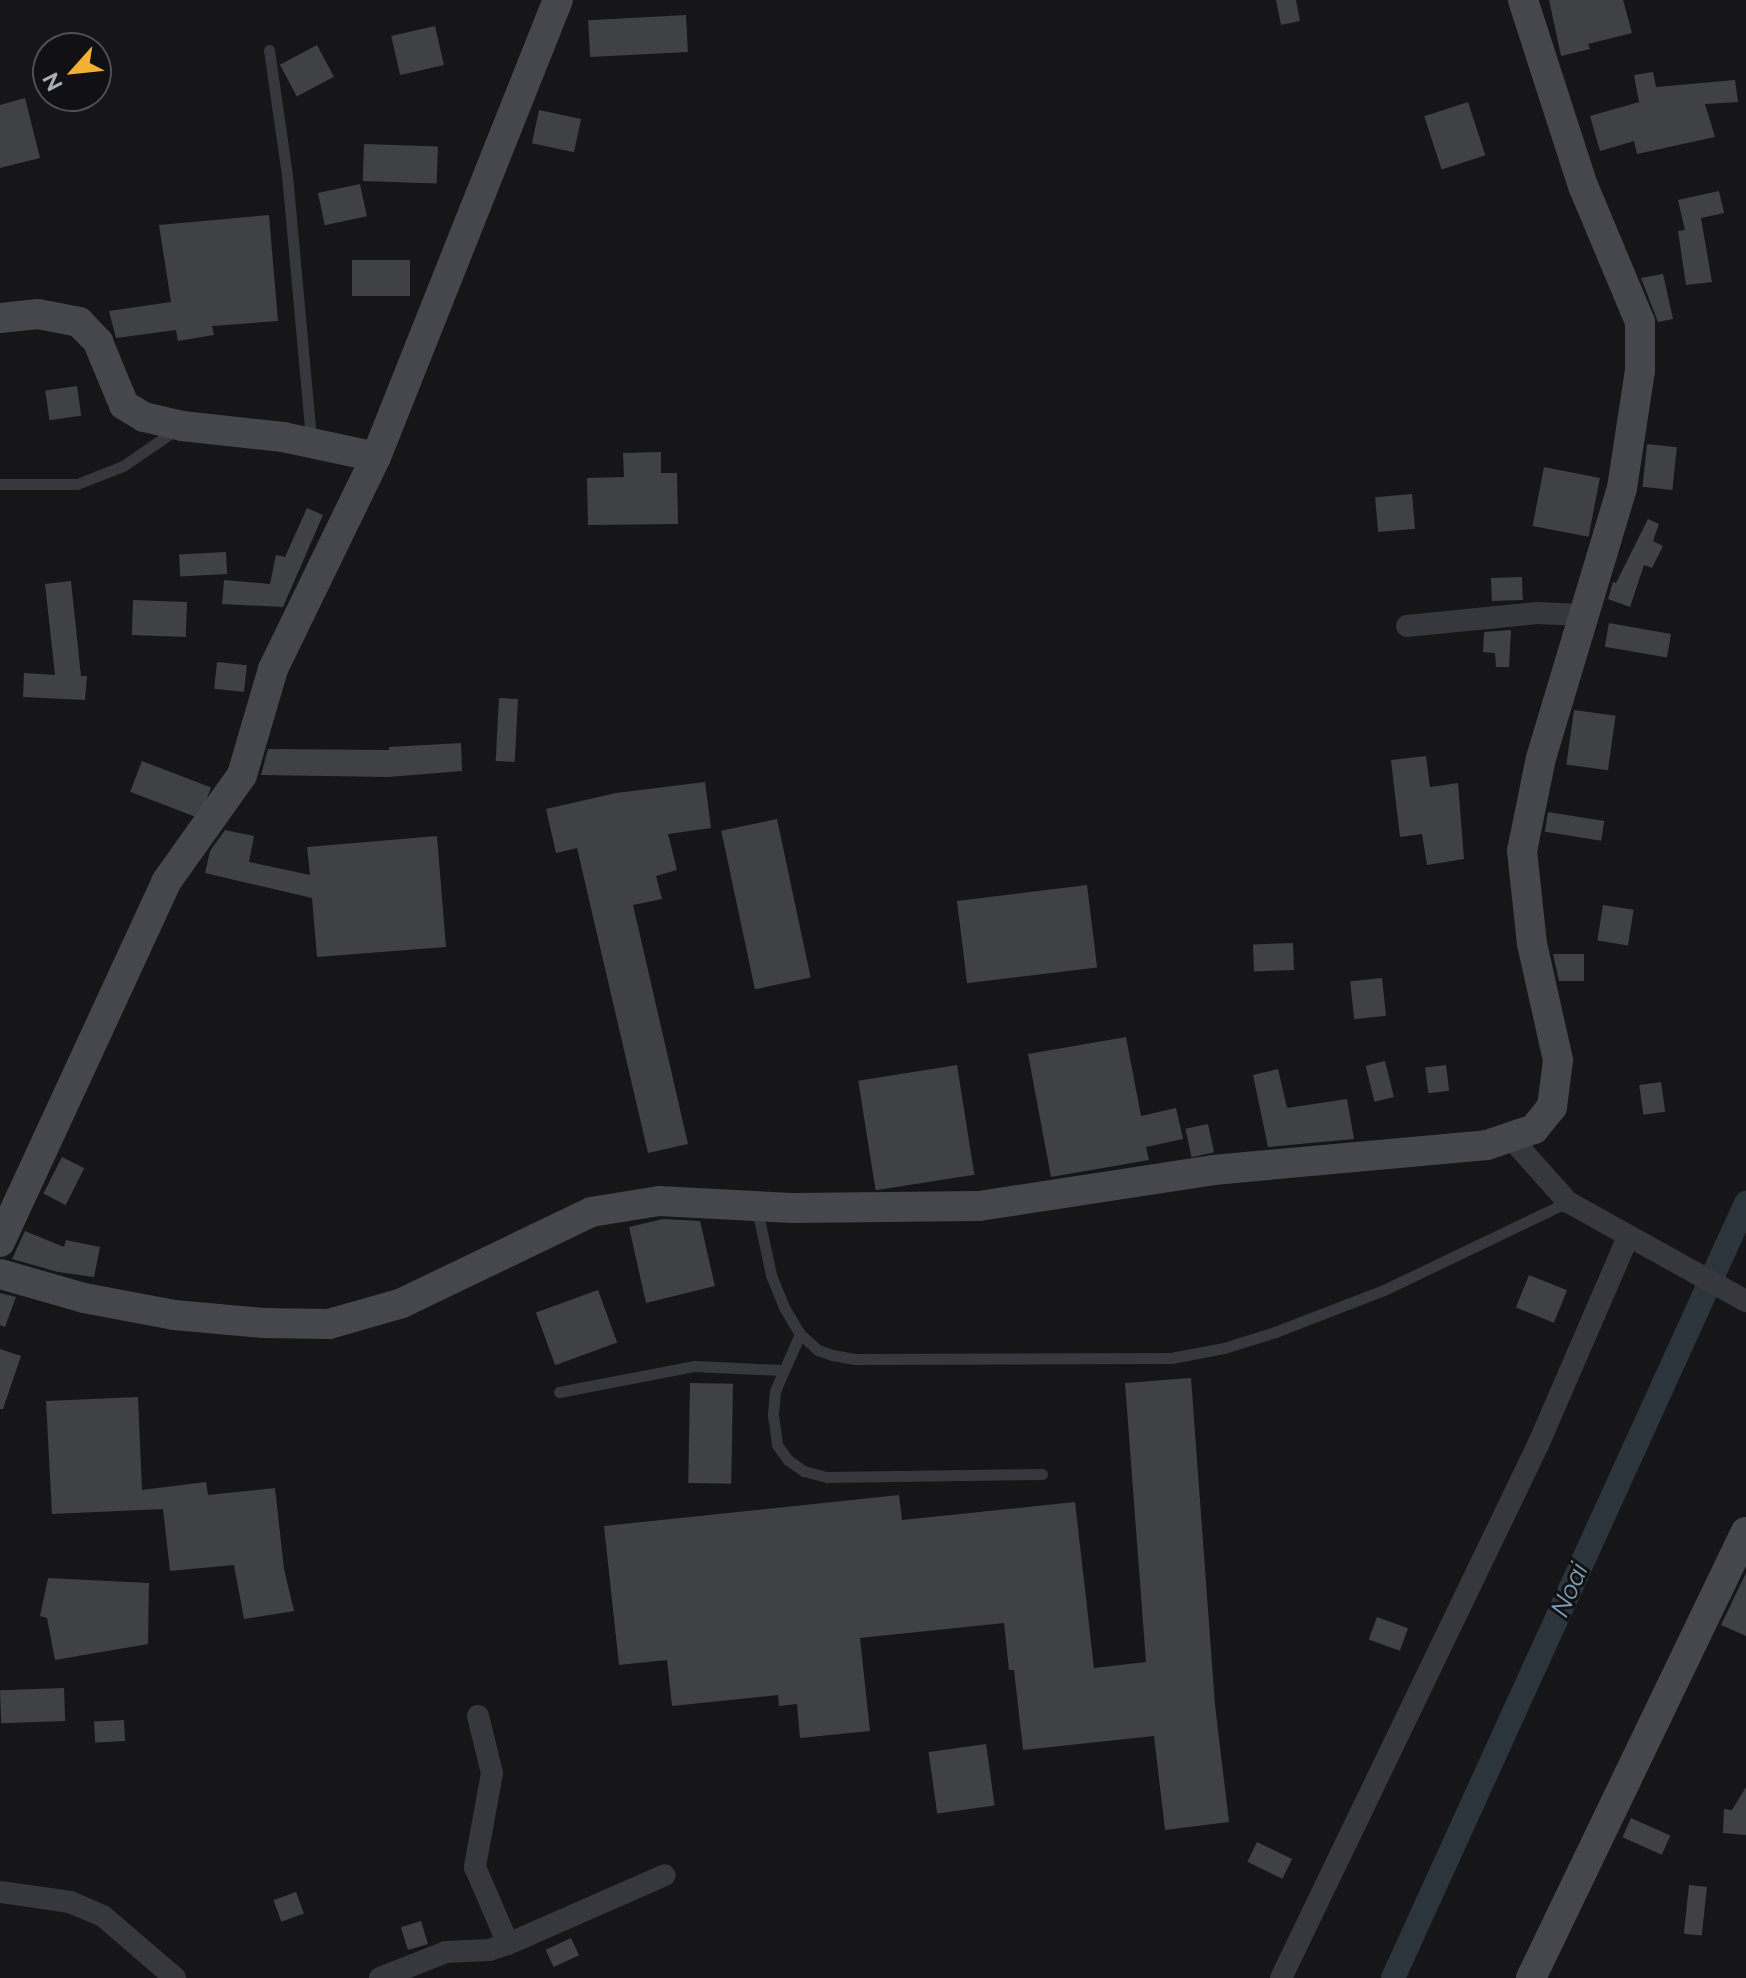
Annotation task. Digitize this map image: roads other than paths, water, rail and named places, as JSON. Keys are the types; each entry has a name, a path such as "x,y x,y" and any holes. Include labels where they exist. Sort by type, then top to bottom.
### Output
{"street":[{"path":"0,1242 166,882 242,775 273,669 376,457 558,0"},
{"path":"0,1274 84,1298 174,1315 263,1323 329,1324 402,1303 591,1212 659,1201 757,1205 979,1206 1213,1170 1487,1145 1534,1129 1552,1107 1558,1060 1532,944 1522,851 1541,758 1622,488 1640,370 1640,322 1583,186 1523,0"},
{"path":"0,318 38,314 79,322 98,342 124,405 144,417 182,426 312,444 376,457"},
{"path":"1407,626 1537,613 1583,615"},
{"path":"1510,1137 1568,1202 1746,1301"},
{"path":"1281,1978 1538,1445 1628,1237"},
{"path":"1531,1978 1746,1532"},
{"path":"478,1716 492,1773 475,1867 508,1944"},
{"path":"392,1976 446,1952 489,1950 508,1944 665,1875"},
{"path":"0,1892 70,1902 103,1916 175,1978"}],"lane":[{"path":"269,50 287,175 312,444"},
{"path":"0,484 77,484 123,466 182,426"},
{"path":"757,1205 771,1275 800,1334 818,1350 855,1359 1184,1356 1224,1348 1384,1290 1568,1202"},
{"path":"800,1334 782,1370 775,1391 773,1415 777,1445 788,1460 804,1471 827,1477 1042,1474"},
{"path":"559,1392 694,1366 782,1370"}],"waterway":[{"name":"Noai","path":"1393,1978 1746,1203"}]}
